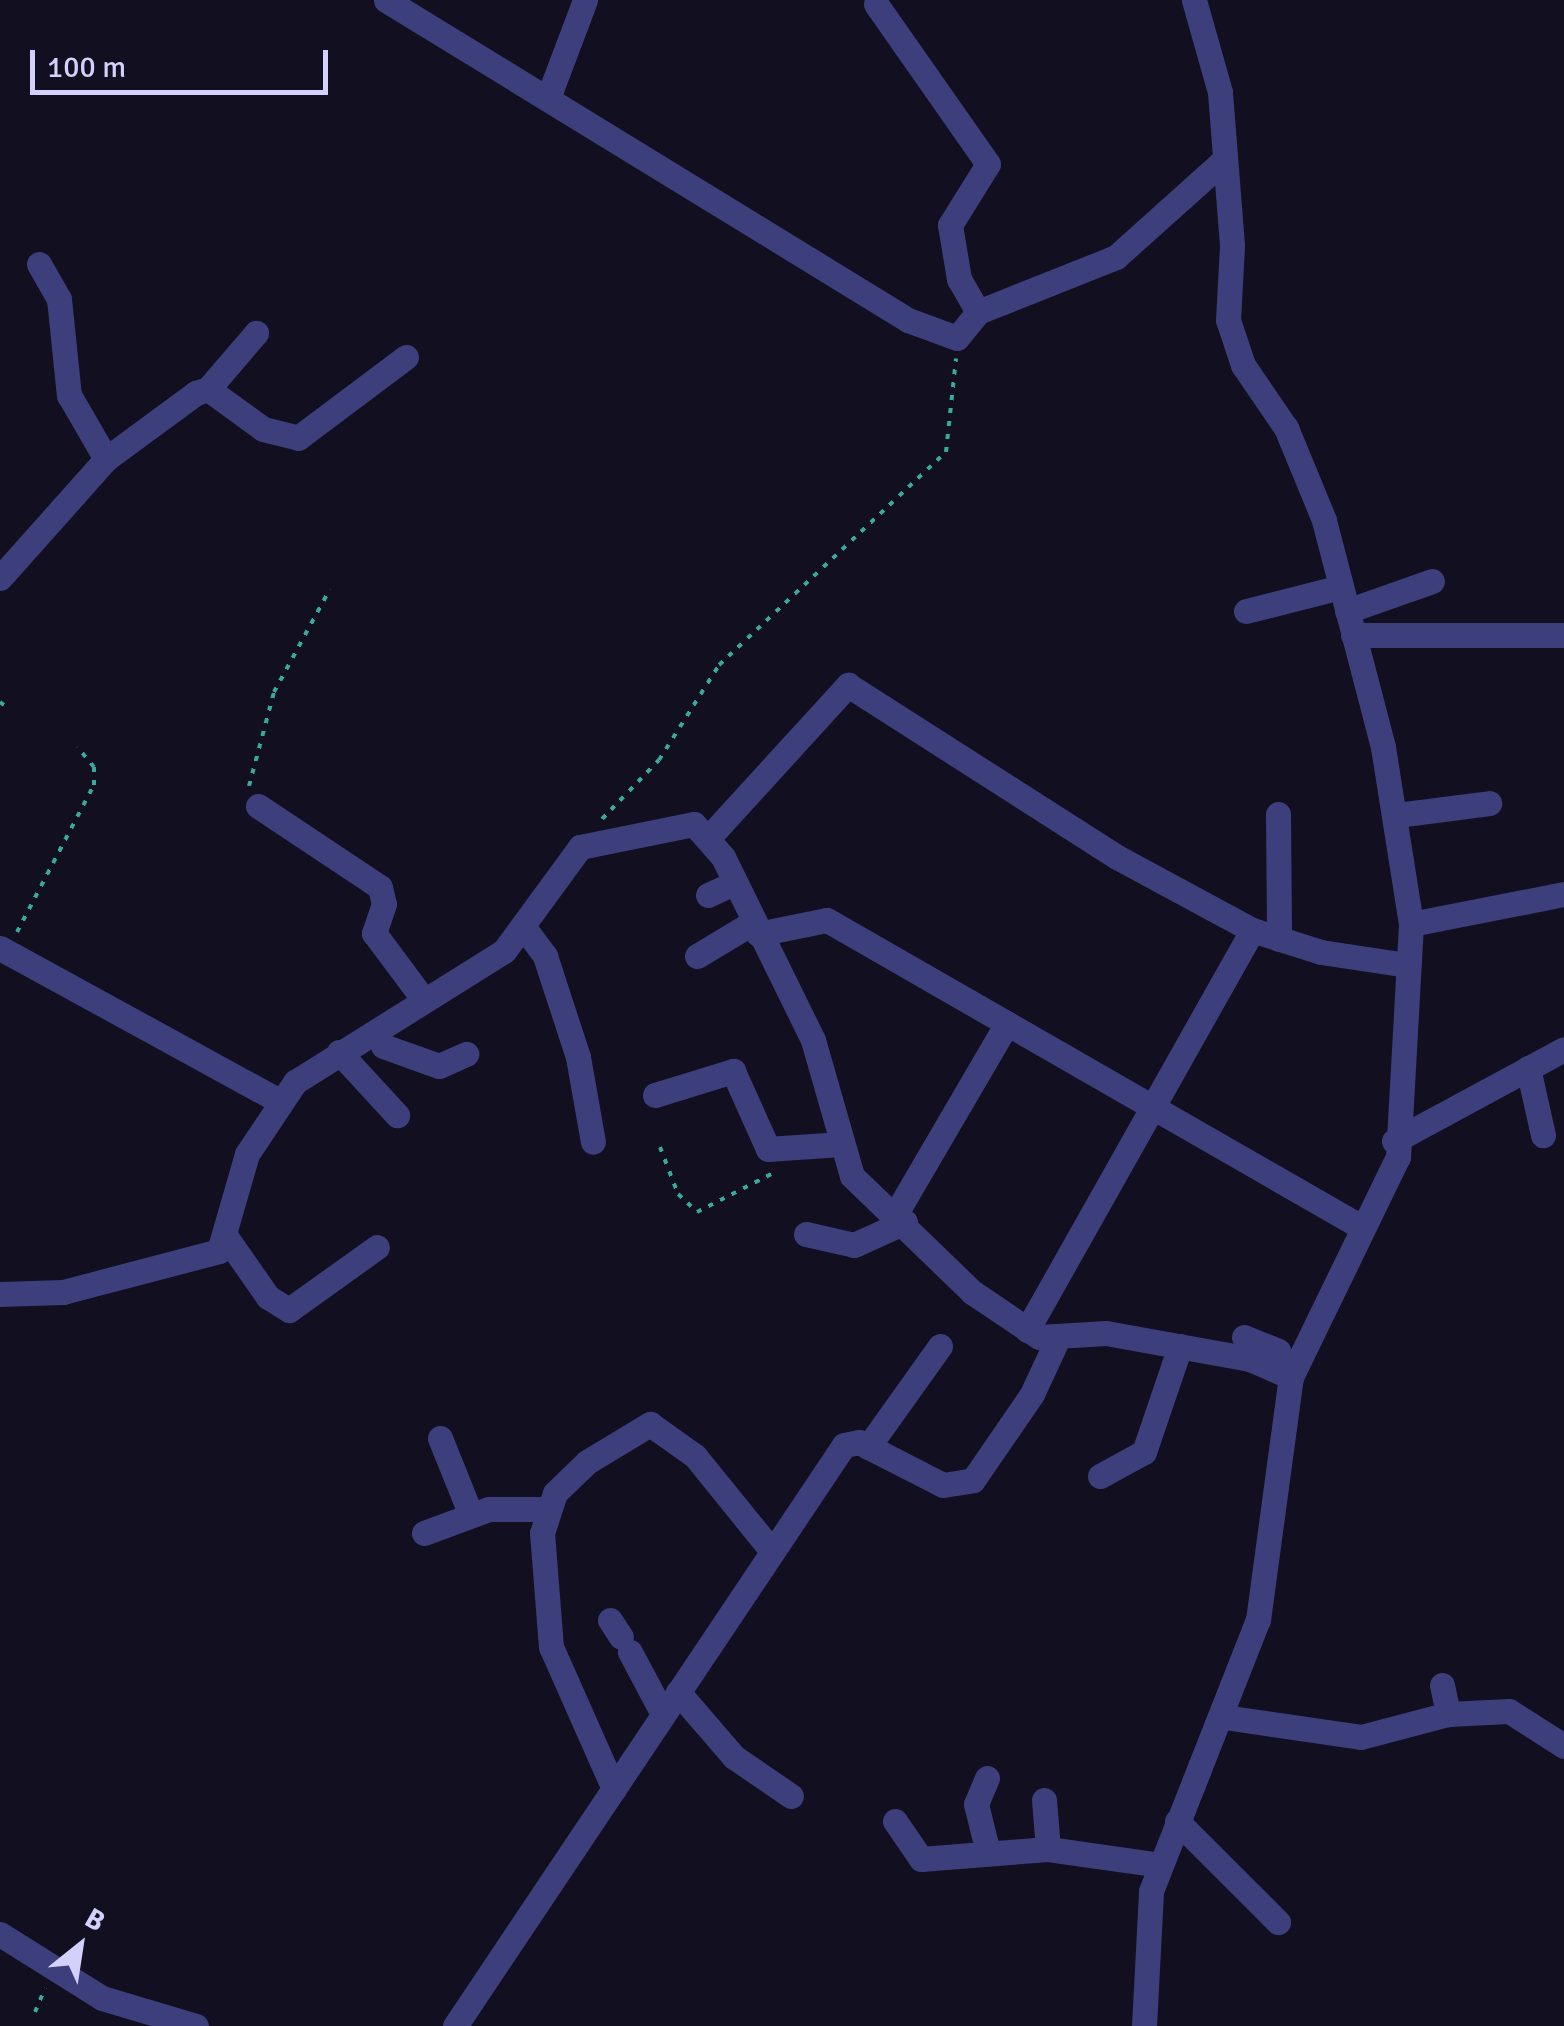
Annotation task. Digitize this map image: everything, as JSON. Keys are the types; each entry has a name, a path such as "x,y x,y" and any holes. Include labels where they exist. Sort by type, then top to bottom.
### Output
{"street":[{"path":"386,0 908,320 957,338 978,312 1116,258 1223,162"},
{"path":"548,98 585,0"},
{"path":"1144,2026 1145,1932 1160,1866 1224,1717 1258,1620 1289,1361 1398,1157 1394,1141 1411,924 1397,814 1347,611 1286,428 1243,365 1228,320 1232,245 1220,92 1194,0"},
{"path":"876,4 988,164 950,225 959,279 978,312"},
{"path":"39,264 59,299 69,395 106,459"},
{"path":"0,578 106,459 208,389 256,333"},
{"path":"208,389 263,429 298,438 406,357"},
{"path":"1347,611 1432,581"},
{"path":"1246,611 1347,611 1564,635"},
{"path":"710,836 848,685 1117,857 1252,930 1279,939 1407,964"},
{"path":"1397,814 1489,803"},
{"path":"258,806 380,887 384,904 374,933 424,1000"},
{"path":"1278,814 1279,939"},
{"path":"0,1294 63,1292 204,1260 226,1237 239,1173 280,1101 340,1052 376,1037 525,930 580,847 685,824 710,836 814,1040 841,1117 842,1144 852,1176 972,1292 1026,1330 1058,1338 1106,1334 1250,1359 1289,1361"},
{"path":"708,894 734,883"},
{"path":"1411,924 1564,894"},
{"path":"697,956 755,929 826,920 1363,1228"},
{"path":"525,930 545,956 574,1042 593,1142"},
{"path":"1026,1330 1252,930"},
{"path":"4,950 280,1101"},
{"path":"806,1234 854,1246 900,1219 1006,1023"},
{"path":"376,1037 439,1066 466,1054"},
{"path":"1394,1141 1564,1049"},
{"path":"340,1052 397,1115"},
{"path":"1528,1068 1544,1135"},
{"path":"654,1095 732,1071 768,1149 842,1144"},
{"path":"226,1237 268,1297 289,1310 377,1247"},
{"path":"1244,1337 1289,1361"},
{"path":"456,2026 844,1445 868,1448 943,1485 973,1480 1032,1394 1058,1338"},
{"path":"868,1448 940,1346"},
{"path":"1100,1476 1144,1452 1180,1346"},
{"path":"614,1789 551,1647 543,1602 547,1509 587,1462 650,1424 695,1456 771,1550"},
{"path":"440,1438 471,1515"},
{"path":"424,1533 471,1515 517,1505 547,1509"},
{"path":"620,1637 663,1714"},
{"path":"1442,1685 1448,1714"},
{"path":"678,1692 734,1756 791,1796"},
{"path":"1224,1717 1361,1737 1448,1714 1509,1711 1564,1746"},
{"path":"987,1778 976,1804 988,1854"},
{"path":"1044,1800 1048,1849"},
{"path":"896,1822 921,1859 1048,1849 1160,1866"},
{"path":"1177,1822 1278,1922"},
{"path":"0,1934 53,1970 128,2008 196,2026"}],"path":[{"path":"580,847 659,760 718,665 946,452 957,338"},
{"path":"258,806 248,784 260,729 330,589"},
{"path":"4,950 94,785 94,768 77,747"},
{"path":"660,1147 678,1194 697,1212 785,1166"},
{"path":"35,2012 53,1970"}]}
